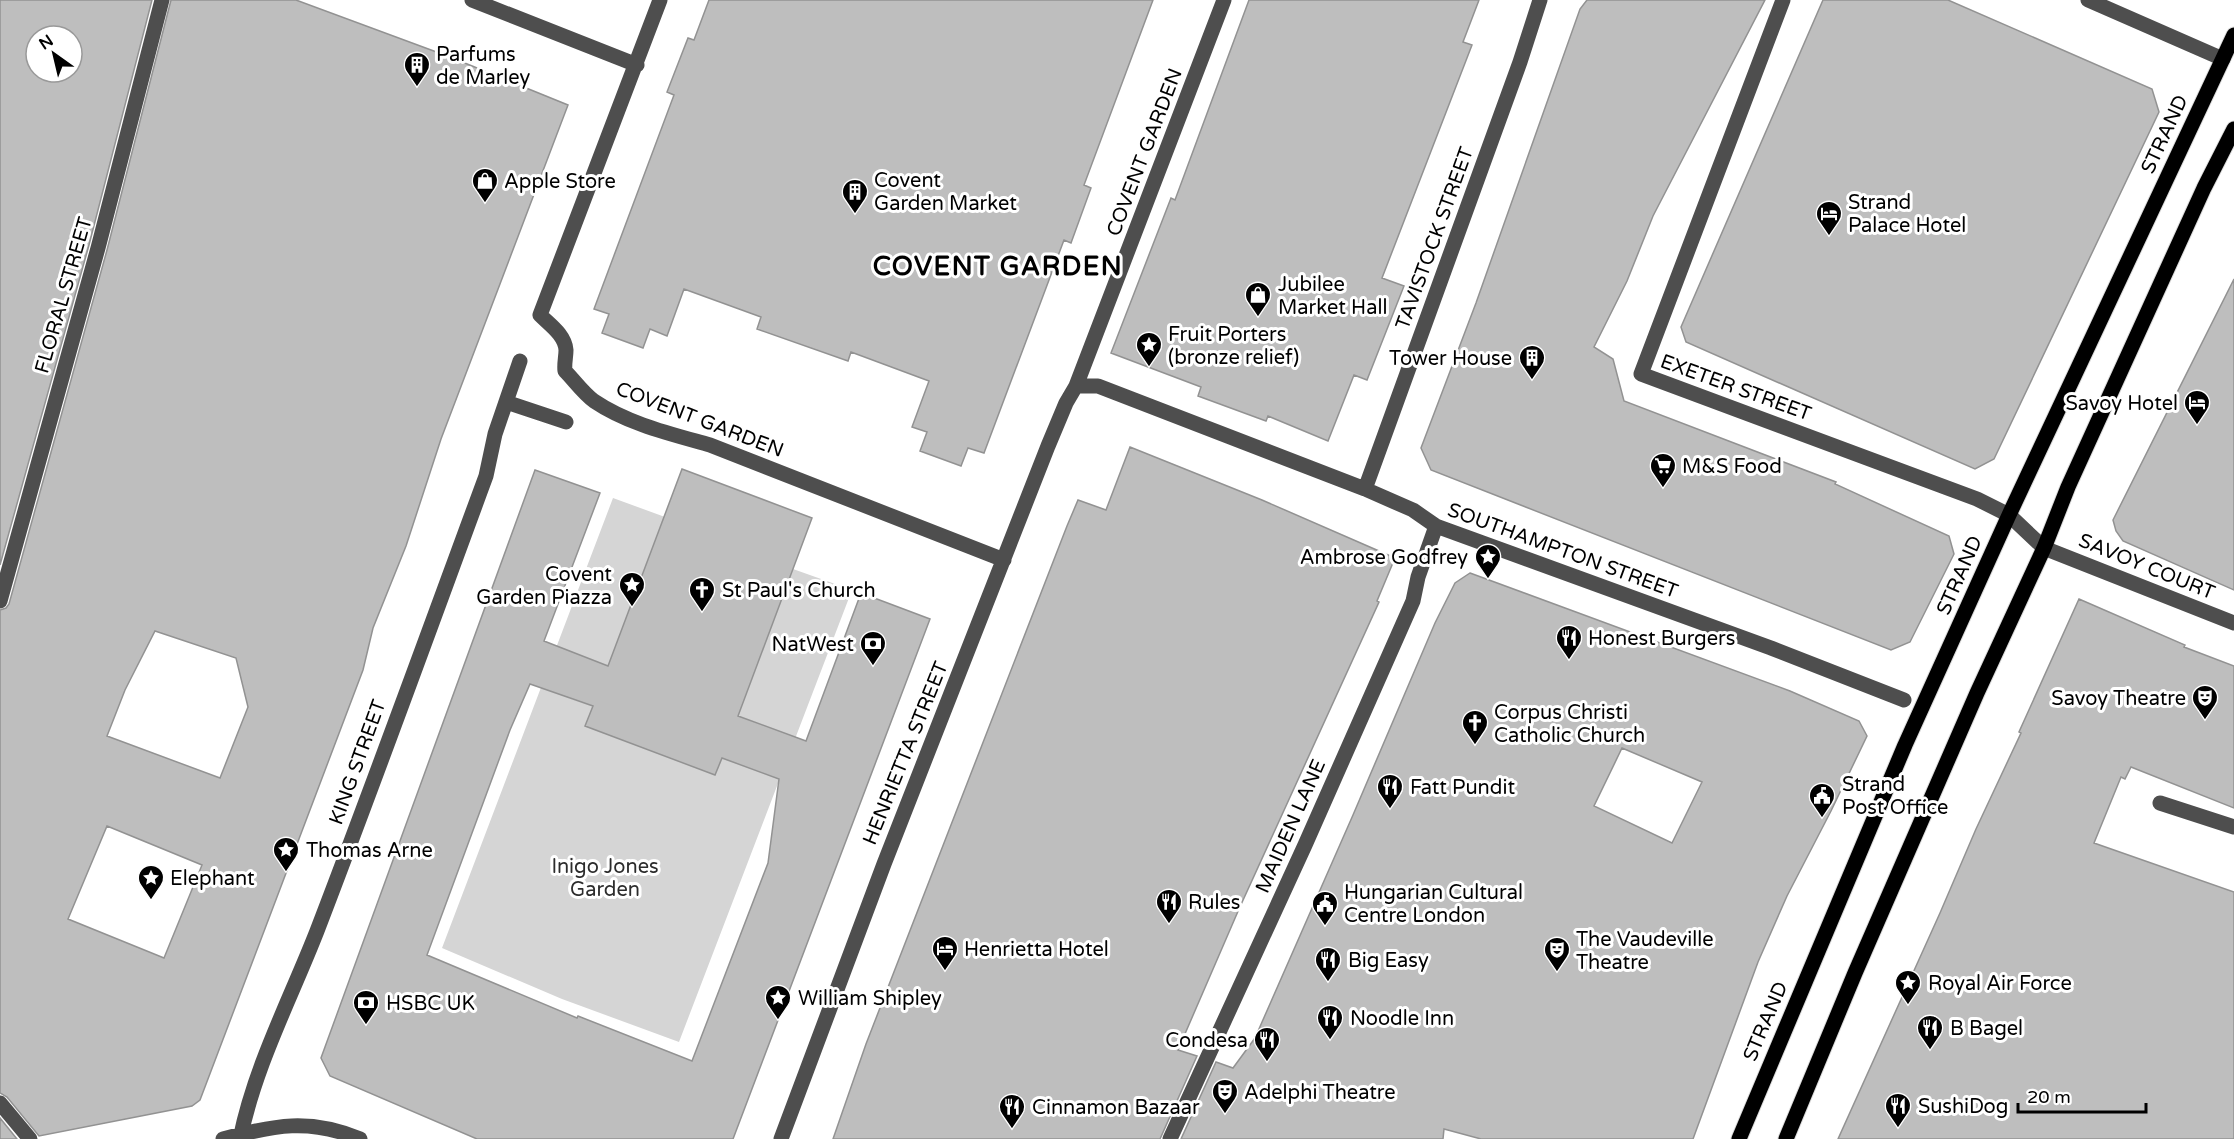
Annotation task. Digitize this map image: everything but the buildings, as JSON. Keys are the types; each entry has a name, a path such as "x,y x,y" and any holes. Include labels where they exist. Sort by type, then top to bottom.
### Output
{"main road":[{"name":"STRAND","path":"1739,1139 1905,745 2009,515 2234,35"},
{"path":"1786,1139 1855,973 1977,693 2194,210 2234,129"}],"street":[{"name":"FLORAL STREET","path":"0,601 99,248 162,0"},
{"path":"472,0 637,65"},
{"name":"COVENT GARDEN","path":"660,0 540,315 559,333 563,341 566,349 564,371 592,400 620,415 710,446 1004,560"},
{"name":"COVENT GARDEN","path":"1076,386 1224,0"},
{"name":"TAVISTOCK STREET","path":"1365,489 1520,62 1540,0"},
{"name":"EXETER STREET","path":"1783,0 1641,374 1977,499 2009,515 2044,548"},
{"path":"2088,0 2223,60"},
{"name":"KING STREET","path":"240,1137 258,1076 274,1033 316,933 482,487 495,434 520,361"},
{"name":"SOUTHAMPTON STREET","path":"1076,386 1098,387 1365,489 1413,510 1436,526 1771,648 1904,700"},
{"name":"HENRIETTA STREET","path":"781,1139 888,854 1048,446 1066,403 1076,386"},
{"path":"506,402 566,422"},
{"name":"MAIDEN LANE","path":"1170,1139 1310,834 1413,601 1418,577 1436,526"},
{"name":"SAVOY COURT","path":"2044,548 2234,623"},
{"path":"2160,803 2234,827"},
{"path":"0,1103 30,1139"},
{"path":"223,1139 300,1124 327,1128 360,1139"}],"green space":[{"name":"Inigo Jones Garden","path":"613,498 665,517 608,666 569,698 593,706 715,775 722,758 747,767 763,725 738,716 793,569 852,590 679,1042 562,999 442,948"}],"place":[{"name":"Parfums de Marley","path":"417,88"},
{"name":"Apple Store","path":"485,204"},
{"name":"Covent Garden Market","path":"855,215"},
{"name":"Strand Palace Hotel","path":"1829,237"},
{"name":"Jubilee Market Hall","path":"1258,318"},
{"name":"Fruit Porters (bronze relief)","path":"1149,368"},
{"name":"Tower House","path":"1532,381"},
{"name":"Savoy Hotel","path":"2197,426"},
{"name":"M&S Food","path":"1663,489"},
{"name":"Ambrose Godfrey","path":"1488,580"},
{"name":"Covent Garden Piazza","path":"632,608"},
{"name":"St Paul's Church","path":"702,613"},
{"name":"Honest Burgers","path":"1569,661"},
{"name":"NatWest","path":"873,667"},
{"name":"Savoy Theatre","path":"2205,721"},
{"name":"Corpus Christi Catholic Church","path":"1475,746"},
{"name":"Fatt Pundit","path":"1390,810"},
{"name":"Strand Post Office","path":"1822,819"},
{"name":"Thomas Arne","path":"286,873"},
{"name":"Elephant","path":"151,901"},
{"name":"Rules","path":"1169,925"},
{"name":"Hungarian Cultural Centre London","path":"1325,927"},
{"name":"Henrietta Hotel","path":"945,972"},
{"name":"The Vaudeville Theatre","path":"1557,973"},
{"name":"Big Easy","path":"1328,983"},
{"name":"Royal Air Force","path":"1908,1006"},
{"name":"William Shipley","path":"778,1021"},
{"name":"HSBC UK","path":"366,1026"},
{"name":"Noodle Inn","path":"1330,1041"},
{"name":"B Bagel","path":"1930,1051"},
{"name":"Condesa","path":"1267,1063"},
{"name":"Adelphi Theatre","path":"1225,1115"},
{"name":"SushiDog","path":"1898,1129"},
{"name":"Cinnamon Bazaar","path":"1012,1130"}],"district":[{"name":"COVENT GARDEN","path":"998,266"}]}
